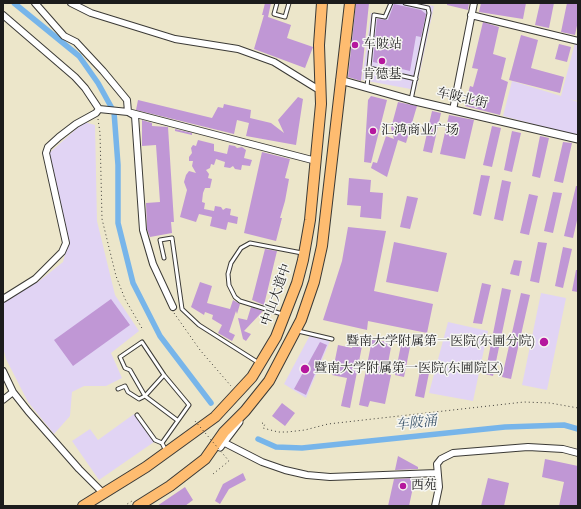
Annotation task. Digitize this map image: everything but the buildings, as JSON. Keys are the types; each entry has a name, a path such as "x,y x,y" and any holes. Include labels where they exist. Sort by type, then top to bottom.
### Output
{"highway":[{"name":"中山大道中","path":"83,506 166,453 215,417 244,386 260,364 276,337 286,315 304,254 316,161 322,89 319,45 322,3"},
{"path":"137,503 198,465 224,432 246,411 269,381 296,331 314,282 322,246 350,3"}],"street":[{"path":"35,3 64,36 76,42 103,71 127,100 128,112"},
{"path":"71,3 91,13 175,39 238,49 274,62 316,88 322,89"},
{"path":"453,110 474,3"},
{"path":"3,14 75,77 85,88 99,109"},
{"path":"471,15 578,41"},
{"name":"车陂北街","path":"340,80 411,100 578,139"},
{"path":"99,109 128,112 316,161"},
{"path":"3,299 35,279 62,252 66,243 46,153 48,147 59,137 76,124 96,113 99,109"},
{"path":"128,112 135,116 143,230 153,264 173,307"},
{"path":"3,371 14,392 28,411 103,493"},
{"path":"3,400 14,392"},
{"path":"198,465 212,456 222,442 236,427 246,411"},
{"path":"222,442 262,462 285,470 307,475 330,477 437,473"},
{"path":"435,506 439,487 437,464 441,459 453,453 528,447 563,449 578,453"}],"lane":[{"path":"277,3 274,14 285,18 289,3"},
{"path":"367,87 374,15 385,17 392,3"},
{"path":"405,3 428,8 429,13 411,100"},
{"path":"369,68 416,79"},
{"path":"164,258 160,240 172,238 182,309 199,325 260,364"},
{"path":"286,315 240,301 235,297 229,285 228,274 231,263 241,248 250,243 304,254"},
{"path":"296,331 332,339"},
{"path":"162,443 178,420 188,405 164,375 142,342 120,357 125,368 130,370 145,396 178,420"},
{"path":"118,389 125,386 134,397 139,399 145,396 164,375"},
{"path":"137,415 155,440 162,443 166,453"}],"path":[{"path":"99,109 98,118 100,133 102,219 116,276 125,299 142,330"},
{"path":"173,307 174,313 183,326 224,380 231,386"},
{"path":"262,423 265,424 263,428 278,432 287,432 305,430 328,424 524,402 550,403 578,408"},
{"path":"195,421 229,461 213,474"},
{"path":"124,506 137,503"}],"shaded area":[{"path":"389,3 417,3 434,6 416,90 362,80 371,13 384,15"},
{"path":"575,43 578,44 578,101 569,99 578,102 578,136 503,116 512,81 561,96"},
{"path":"84,122 95,125 97,221 115,295 139,331 111,353 122,378 106,386 84,386 72,392 70,416 54,434 28,402 6,359 3,347 3,300 38,282 63,262 68,243 47,155"},
{"name":"暨南大学附属第一医院(东圃分院)","path":"541,293 566,298 547,390 522,385"},
{"path":"448,322 488,331 473,401 429,393"},
{"name":"暨南大学附属第一医院(东圃院区)","path":"310,335 330,341 306,398 284,384"},
{"path":"134,414 154,442 99,480 72,441 90,429 98,440"}],"waterway":[{"path":"14,3 79,56 98,83 114,112 118,165 118,223 133,283 160,336 211,403"},
{"name":"车陂涌","path":"258,439 276,447 302,448 505,427 564,425 578,429"}],"place":[{"name":"车陂站","path":"355,45"},
{"name":"肯德基","path":"382,61"},
{"name":"汇鸿商业广场","path":"373,131"},
{"name":"暨南大学附属第一医院(东圃分院)","path":"544,342"},
{"name":"暨南大学附属第一医院(东圃院区)","path":"305,369"},
{"name":"西苑","path":"403,486"}]}
